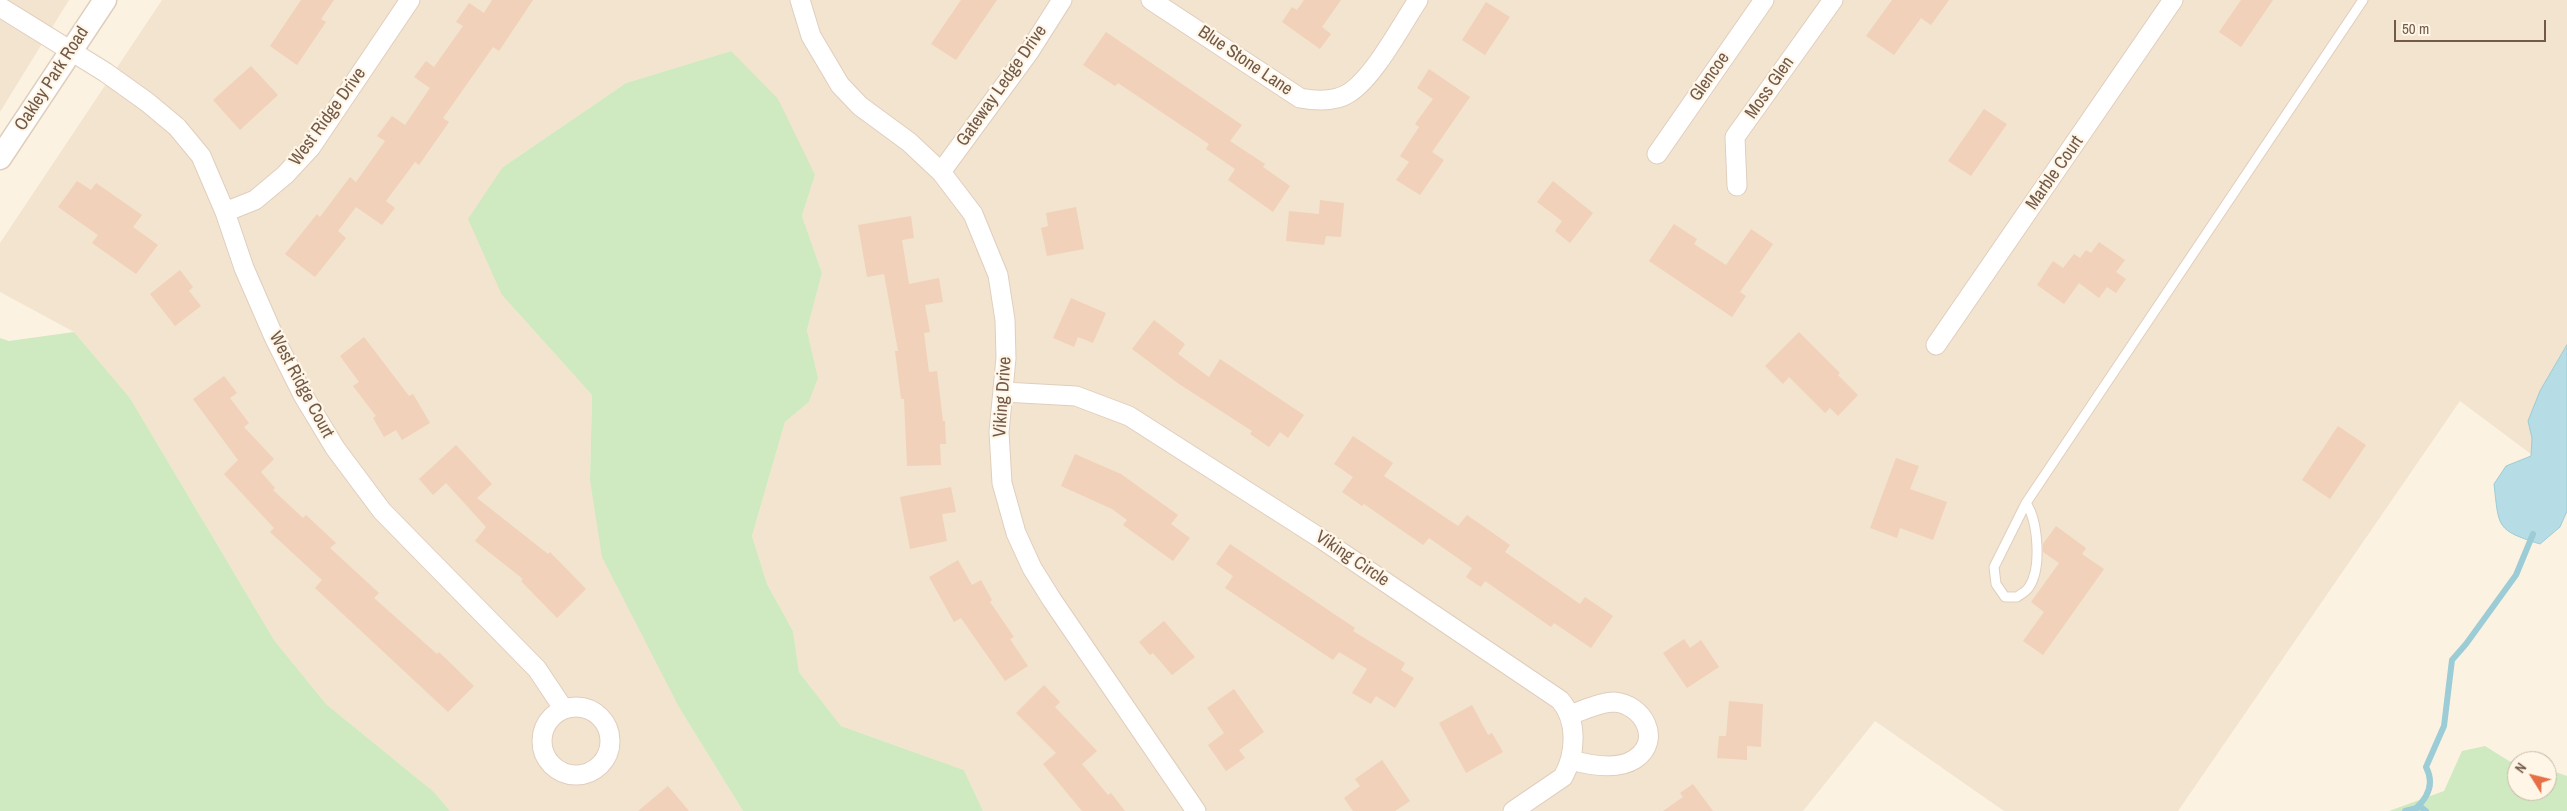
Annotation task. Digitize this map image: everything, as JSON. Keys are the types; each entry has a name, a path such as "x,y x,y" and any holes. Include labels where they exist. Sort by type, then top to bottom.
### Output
{"street":[{"name":"Oakley Park Road","path":"0,158 105,0"},
{"name":"West Ridge Drive","path":"225,212 255,200 285,176 311,147 410,0"},
{"name":"Viking Drive","path":"800,0 811,36 840,85 860,106 910,142 941,172 973,214 998,274 1005,320 1004,392 999,432 1002,483 1009,513 1023,549 1052,600 1196,811"},
{"name":"Gateway Ledge Drive","path":"941,172 1029,52 1062,0"},
{"name":"Blue Stone Lane","path":"1151,0 1300,98 1313,100 1331,99 1349,93 1371,71 1418,0"},
{"name":"Glencoe","path":"1657,154 1764,0"},
{"name":"Moss Glen","path":"1737,186 1735,138 1833,0"},
{"name":"Marble Court","path":"1936,344 2173,0"},
{"name":"West Ridge Court","path":"0,7 112,77 177,128 201,156 225,212 244,268 274,337 303,395 335,448 382,511 537,668 563,708"},
{"name":"Viking Circle","path":"1004,392 1076,396 1129,416 1216,470 1560,700 1569,714"},
{"path":"1513,811 1563,777 1571,760 1573,736 1569,714 1611,702 1629,706 1643,718 1649,732 1643,752 1630,762 1594,765 1571,760"}],"lane":[{"path":"2026,504 2034,514 2038,554 2029,586 2017,597 2005,596 1996,584 1994,567 2026,504 2093,407 2363,0"}],"shaded area":[{"path":"0,0 69,0 0,112"},
{"path":"162,0 2567,0 2567,481 2460,401 2178,811 2004,811 1875,721 1803,811 983,811 964,770 841,726 799,672 793,631 767,584 752,536 785,422 809,402 818,378 807,330 822,273 802,216 815,175 731,51 626,83 503,167 502,295 592,395 590,480 680,709 743,811 450,811 434,792 326,704 274,640 130,398 74,332 0,292 0,243"}],"green space":[{"path":"731,51 778,99 815,175 802,216 822,273 807,330 818,378 809,402 785,422 752,536 767,584 793,631 799,672 841,726 964,770 983,811 743,811 680,709 602,557 590,480 592,395 502,295 468,219 503,167 626,83"},
{"path":"74,332 130,398 274,640 326,704 434,792 450,811 0,811 0,338 9,341"},
{"path":"2485,746 2507,760 2507,801 2557,801 2557,772 2567,776 2567,811 2389,811 2444,791 2462,751"}],"water":[{"path":"2567,345 2567,511 2560,527 2540,544 2515,535 2502,525 2497,510 2494,484 2506,466 2531,456 2532,438 2528,421 2540,391"}],"building":[{"path":"301,0 334,0 321,19 326,22 297,65 270,46"},
{"path":"492,0 533,0 499,51 493,47 443,118 449,122 419,165 415,162 386,201 395,208 382,225 356,207 338,231 346,238 315,277 285,254 317,214 320,217 350,177 356,182 385,141 377,136 392,116 405,125 430,88 414,77 426,61 434,67 463,26 456,22 469,3 484,13"},
{"path":"961,0 997,0 956,60 931,44"},
{"path":"1304,0 1341,0 1322,27 1331,34 1320,49 1282,22 1292,7 1297,10"},
{"path":"1892,0 1949,0 1931,25 1921,18 1894,55 1866,36"},
{"path":"2241,0 2273,0 2241,47 2219,32"},
{"path":"1486,2 1510,17 1485,55 1462,40"},
{"path":"1106,32 1242,125 1230,141 1265,164 1263,167 1290,186 1273,212 1228,180 1235,169 1206,149 1209,144 1118,83 1115,86 1083,65"},
{"path":"251,66 278,95 240,130 213,100"},
{"path":"1429,69 1470,97 1432,152 1444,160 1420,195 1396,180 1409,162 1400,156 1419,127 1415,124 1433,99 1417,88"},
{"path":"1984,109 2007,124 1971,176 1948,161"},
{"path":"77,181 91,190 96,183 142,215 133,227 158,245 136,274 92,243 98,235 58,207"},
{"path":"1553,181 1593,213 1570,243 1555,231 1562,221 1537,202"},
{"path":"1320,200 1344,203 1341,237 1326,236 1324,245 1286,241 1289,211 1319,214"},
{"path":"1076,207 1084,249 1047,256 1041,228 1048,226 1046,213"},
{"path":"911,216 914,238 902,240 909,284 939,278 943,302 925,305 930,332 924,333 929,372 937,371 943,421 945,421 946,444 940,444 941,465 907,466 904,399 901,399 895,351 898,351 884,274 867,277 858,225"},
{"path":"1674,224 1697,239 1694,244 1726,265 1751,229 1773,244 1740,292 1746,296 1732,317 1649,261"},
{"path":"2099,242 2125,260 2116,272 2126,279 2116,293 2107,287 2099,298 2079,283 2064,304 2037,285 2053,261 2063,268 2074,254 2080,258 2086,250 2091,253"},
{"path":"180,270 193,287 189,291 201,306 175,326 150,294"},
{"path":"1071,298 1106,313 1093,343 1078,337 1074,347 1053,338"},
{"path":"1154,320 1185,344 1178,354 1209,377 1220,359 1304,415 1288,438 1280,432 1269,447 1250,434 1252,431 1179,384 1132,349"},
{"path":"1799,332 1840,373 1838,375 1858,395 1838,416 1830,408 1825,413 1789,377 1783,384 1765,366"},
{"path":"364,337 409,396 413,394 430,423 402,440 396,430 384,437 373,418 376,416 353,386 359,382 340,356"},
{"path":"224,376 237,393 230,398 249,423 244,427 274,459 261,472 275,488 273,490 303,518 306,515 336,543 330,548 379,593 374,598 437,654 439,652 474,686 448,712 315,588 322,580 270,532 274,528 224,474 238,460 193,399"},
{"path":"2338,426 2366,445 2330,499 2302,480"},
{"path":"1353,436 1393,463 1384,476 1458,526 1467,515 1510,545 1505,552 1580,604 1585,597 1613,616 1591,648 1554,623 1551,627 1485,581 1481,587 1466,577 1472,568 1429,538 1423,545 1364,504 1362,506 1342,492 1353,477 1334,464"},
{"path":"456,445 492,484 477,498 548,554 550,552 586,589 557,618 521,581 523,579 475,541 486,527 446,483 433,495 419,479"},
{"path":"1075,454 1121,474 1178,515 1171,524 1190,538 1173,561 1123,525 1127,520 1112,509 1061,486"},
{"path":"1896,458 1919,466 1910,489 1947,502 1933,540 1900,528 1897,538 1870,528"},
{"path":"951,487 956,512 942,514 947,541 910,549 900,497"},
{"path":"2056,526 2086,548 2082,554 2104,569 2043,655 2023,641 2044,612 2031,602 2059,563 2043,552 2043,544"},
{"path":"1230,544 1355,628 1353,631 1405,663 1401,670 1414,678 1395,708 1376,696 1371,704 1352,693 1367,669 1339,652 1333,660 1225,588 1233,576 1216,564"},
{"path":"958,560 972,585 981,580 992,600 990,602 1014,637 1010,639 1028,666 1005,681 961,618 954,622 929,577"},
{"path":"1164,621 1195,657 1172,675 1153,653 1150,655 1139,642"},
{"path":"1684,639 1690,648 1701,640 1719,667 1687,688 1663,653"},
{"path":"1044,685 1060,702 1055,707 1097,751 1082,764 1108,795 1111,793 1125,811 1082,811 1043,764 1056,753 1016,713"},
{"path":"1234,689 1264,732 1239,750 1245,758 1226,771 1208,745 1224,733 1207,708"},
{"path":"1729,701 1763,704 1761,747 1747,746 1747,760 1717,758 1719,736 1726,736"},
{"path":"1472,705 1488,735 1492,733 1503,752 1466,773 1439,723"},
{"path":"1382,760 1410,801 1395,811 1353,811 1344,798 1360,786 1355,779"},
{"path":"1693,784 1713,811 1663,811 1683,797 1680,793"},
{"path":"668,786 689,811 638,811"}],"waterway":[{"path":"2414,810 2423,801 2429,790 2430,779 2426,767 2444,726 2452,660 2466,644 2516,575 2533,534"},
{"path":"2405,811 2421,807 2426,811"}]}
